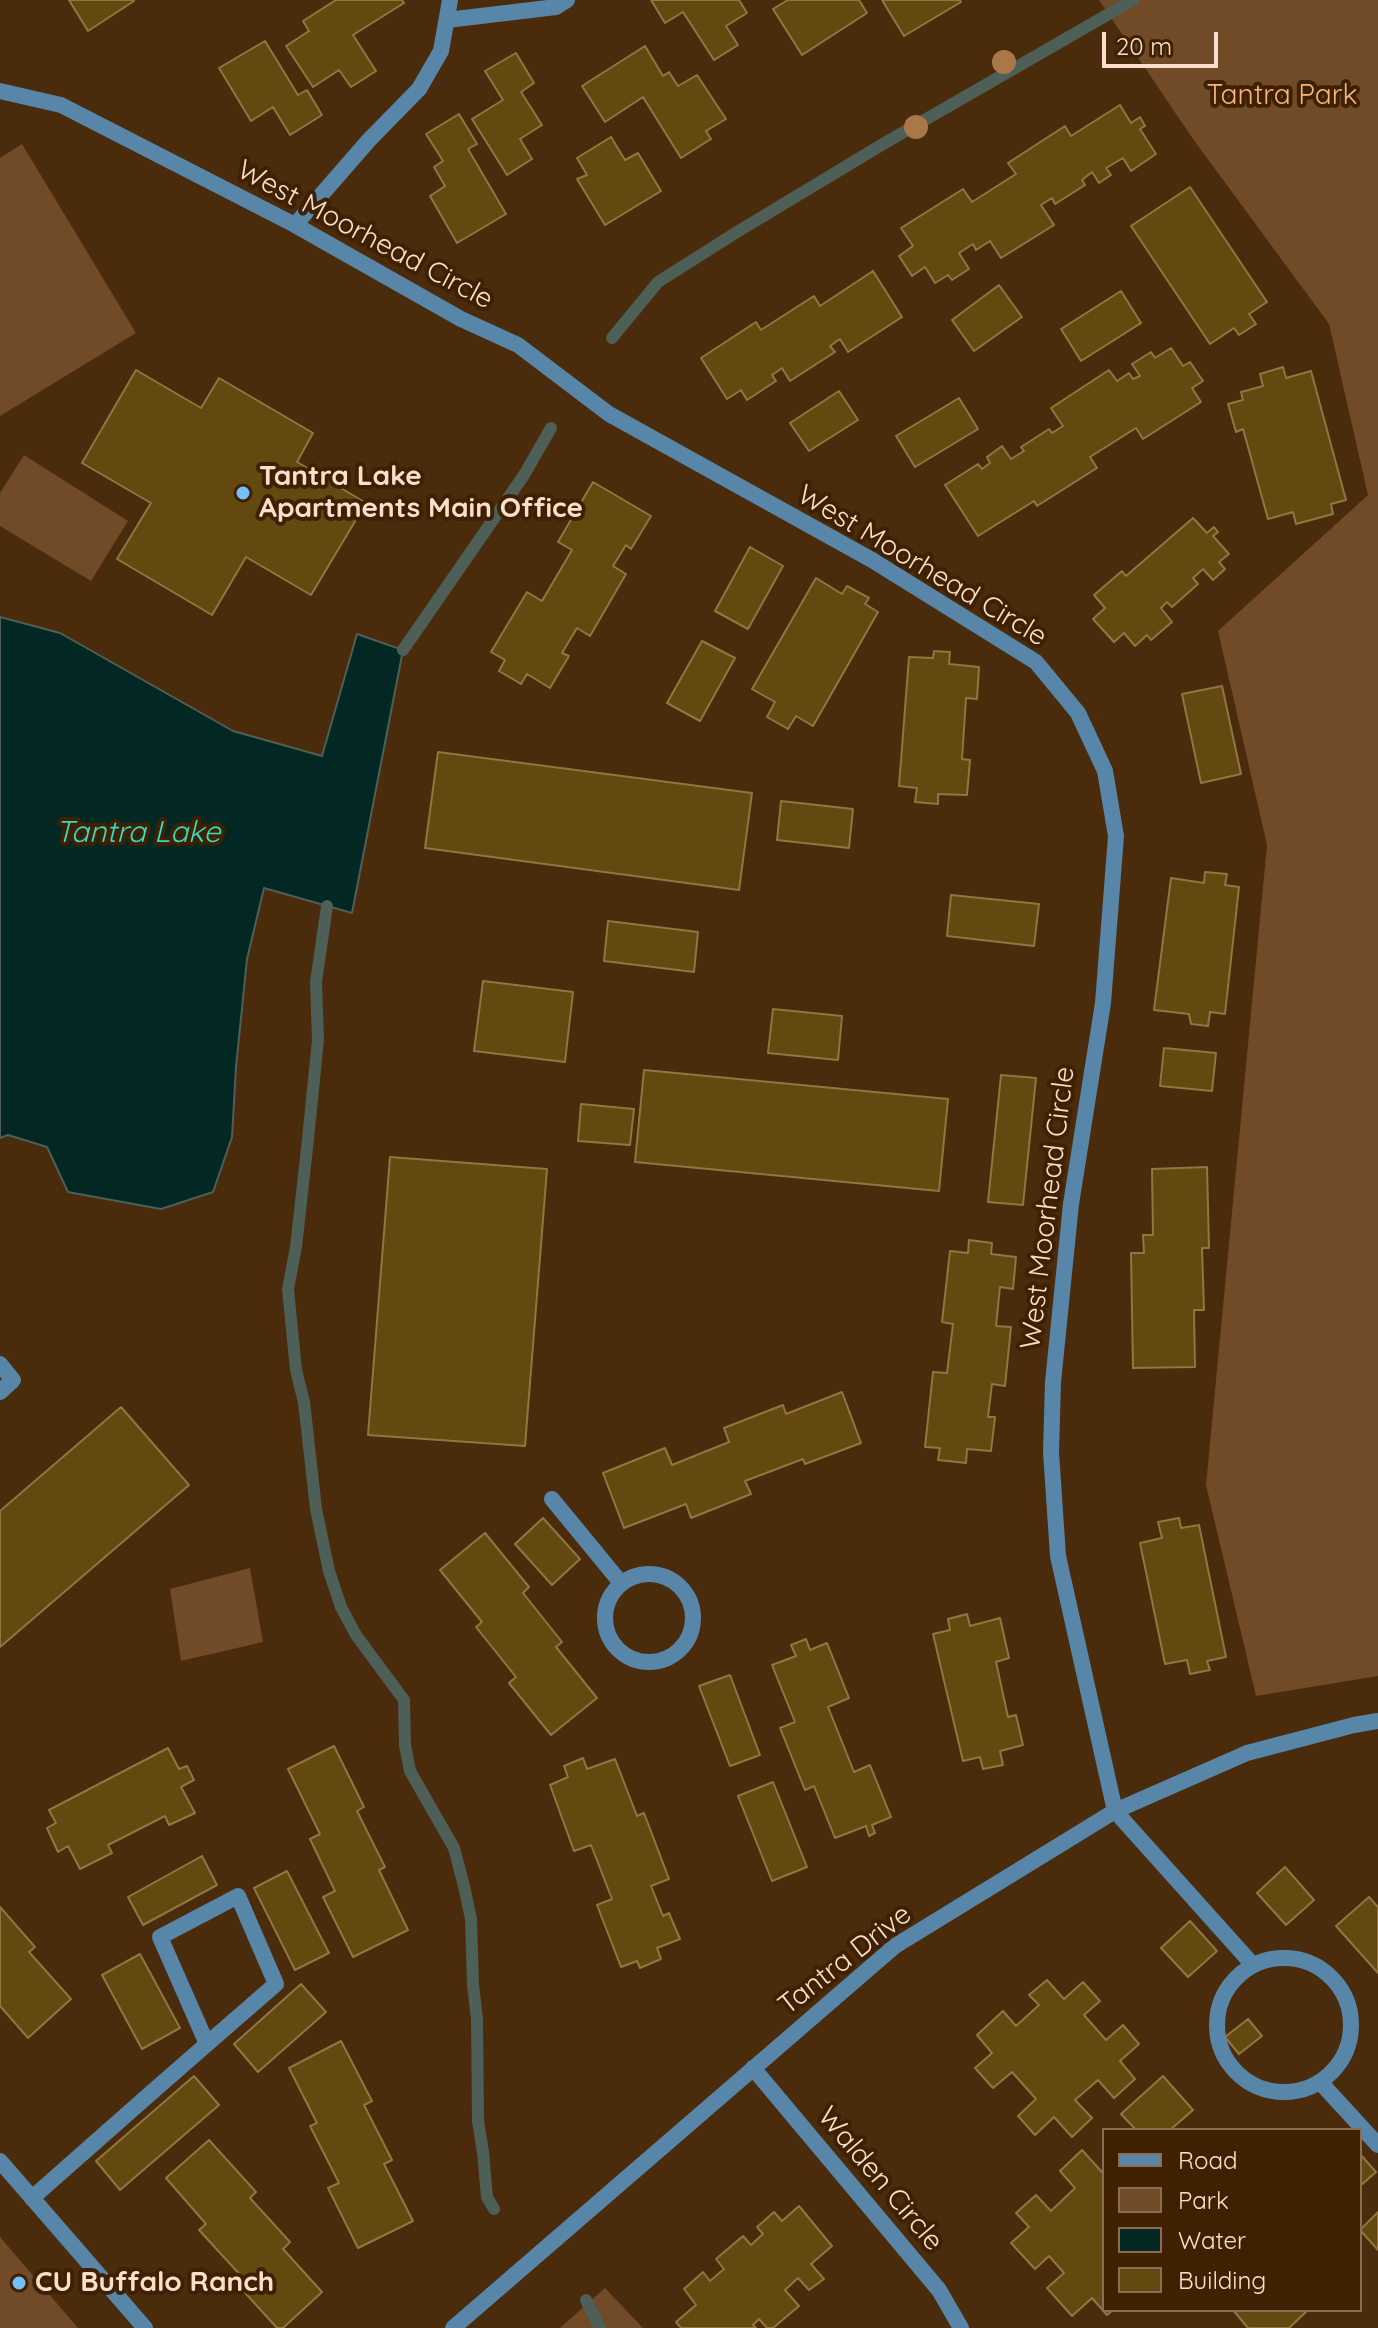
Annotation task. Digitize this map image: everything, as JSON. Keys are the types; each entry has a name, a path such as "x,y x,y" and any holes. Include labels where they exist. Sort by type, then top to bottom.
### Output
{"street":[{"path":"295,225 369,140 419,89 441,51 450,0"},
{"path":"447,20 556,7 567,0"},
{"name":"West Moorhead Circle","path":"0,91 61,105 295,225 461,319 518,345 609,414 872,560 1036,662 1078,713 1105,771 1116,836 1103,1003 1070,1219 1053,1382 1051,1452 1058,1556 1115,1811"},
{"path":"0,1364 13,1380 0,1392"},
{"path":"552,1499 621,1583"},
{"path":"654,1573 671,1579 684,1589 692,1605 694,1622 689,1639 677,1652 662,1661 644,1662 628,1657 615,1646 607,1631 605,1614 610,1597 621,1583 636,1575 654,1573"},
{"name":"Tantra Drive","path":"453,2328 895,1946 1115,1811 1247,1753 1378,1721"},
{"path":"1115,1811 1253,1965"},
{"path":"32,2198 276,1984 238,1896 160,1937 207,2044"},
{"path":"1279,1957 1306,1961 1330,1975 1346,1997 1352,2024 1350,2038 1339,2063 1320,2082 1291,2092 1260,2089 1234,2071 1225,2059 1216,2029 1221,1999 1229,1985 1253,1965 1279,1957"},
{"name":"Walden Circle","path":"753,2068 939,2290 961,2328"},
{"path":"1320,2082 1378,2145"},
{"path":"0,2161 145,2328"}],"green space":[{"name":"Tantra Park","path":"1099,0 1378,0 1378,1676 1256,1696 1206,1485 1267,845 1218,631 1368,495 1329,324 1193,139"},
{"path":"22,144 136,333 0,416 0,158"},
{"path":"24,455 128,521 91,581 0,526 0,493"},
{"path":"250,1568 263,1642 181,1661 170,1589"},
{"name":"CU Buffalo Ranch","path":"0,2237 78,2328 0,2328"},
{"path":"605,2288 643,2328 560,2328"}],"water":[{"name":"Tantra Lake","path":"0,617 60,633 233,731 322,756 357,634 403,650 352,913 264,888 247,959 232,1137 213,1192 161,1209 68,1192 47,1147 8,1135 0,1138"}],"building":[{"path":"69,0 133,0 134,1 88,31"},
{"path":"336,0 402,0 404,3 353,35 376,71 351,87 339,70 313,87 286,46 309,31 303,21"},
{"path":"651,0 739,0 747,13 726,26 738,45 714,60 683,12 665,23"},
{"path":"788,0 859,0 867,13 802,55 773,9"},
{"path":"882,0 960,0 961,2 904,36"},
{"path":"265,41 298,95 307,90 322,115 290,135 273,107 251,121 219,68"},
{"path":"645,46 663,76 669,72 678,86 697,75 726,119 706,131 711,139 681,158 643,97 605,122 582,86"},
{"path":"516,53 534,83 521,92 542,125 520,139 532,159 507,175 472,119 503,100 485,71"},
{"path":"1120,105 1131,123 1140,117 1145,126 1140,129 1156,154 1131,171 1123,158 1106,168 1111,175 1099,183 1092,172 1082,180 1085,185 1055,204 1052,198 1041,205 1054,225 1001,258 990,241 976,250 973,244 959,253 969,269 952,280 948,275 935,283 925,267 912,276 899,256 913,246 901,228 963,189 972,202 1016,174 1008,163 1065,126 1071,136"},
{"path":"459,114 477,144 468,149 506,214 457,243 430,196 445,186 434,167 443,161 426,134"},
{"path":"611,137 625,160 638,153 661,191 605,225 577,179 587,175 577,158"},
{"path":"1190,187 1267,302 1249,314 1256,324 1239,335 1234,328 1210,344 1131,226"},
{"path":"873,271 902,317 848,352 840,339 830,346 835,352 790,381 782,368 772,375 776,381 747,400 741,390 727,399 701,358 756,322 761,330 814,296 820,306"},
{"path":"999,285 1022,317 974,351 952,320"},
{"path":"1121,291 1141,323 1081,361 1061,329"},
{"path":"1171,348 1183,366 1190,362 1203,381 1192,388 1201,402 1143,439 1136,428 1090,457 1097,468 1037,506 1034,501 978,536 945,485 978,464 982,469 990,463 987,457 1002,446 1011,459 1024,451 1021,447 1049,429 1052,433 1063,426 1051,408 1109,370 1117,381 1129,373 1133,379 1140,376 1132,364 1151,352 1155,358"},
{"path":"1283,367 1286,378 1311,371 1346,500 1331,504 1333,514 1296,524 1293,512 1268,519 1243,429 1236,432 1228,404 1243,400 1241,392 1263,386 1260,374"},
{"name":"Tantra Lake Apartments Main Office","path":"136,370 201,408 219,378 313,433 297,462 366,503 311,595 246,557 212,615 117,559 151,503 82,463"},
{"path":"839,391 858,420 809,451 790,423"},
{"path":"959,398 978,429 915,467 896,436"},
{"path":"593,482 651,516 631,549 626,545 613,566 626,574 590,636 577,628 562,653 569,656 550,688 527,674 521,684 499,671 505,660 491,652 527,592 542,601 572,550 558,542"},
{"path":"1193,518 1207,533 1214,527 1218,532 1213,536 1229,554 1219,562 1225,569 1213,580 1203,569 1193,578 1198,584 1172,607 1167,602 1161,608 1172,622 1151,640 1147,635 1135,646 1124,633 1114,642 1093,619 1105,608 1094,595 1122,571 1126,576"},
{"path":"750,547 783,566 748,629 715,611"},
{"path":"816,578 842,594 847,586 869,598 865,604 878,612 813,726 796,716 788,729 767,717 775,702 752,689"},
{"path":"702,641 735,658 700,721 667,703"},
{"path":"934,651 950,652 949,664 979,667 977,699 966,698 962,759 970,760 967,795 938,794 938,804 915,802 917,788 899,786 909,657 933,658"},
{"path":"1222,686 1241,774 1201,783 1182,694"},
{"path":"438,752 752,793 739,890 425,848"},
{"path":"781,801 853,809 849,848 777,840"},
{"path":"1205,872 1227,874 1225,885 1239,887 1225,1014 1210,1012 1208,1026 1191,1024 1189,1014 1154,1010 1171,878 1204,883"},
{"path":"951,895 1039,904 1034,946 947,936"},
{"path":"608,921 698,932 694,972 604,961"},
{"path":"483,981 573,992 565,1062 474,1051"},
{"path":"773,1009 842,1016 838,1060 768,1053"},
{"path":"1164,1048 1216,1053 1212,1091 1160,1086"},
{"path":"644,1070 948,1099 939,1191 635,1162"},
{"path":"1001,1075 1036,1078 1023,1205 988,1202"},
{"path":"581,1104 634,1109 630,1145 578,1141"},
{"path":"390,1157 547,1169 525,1446 368,1435"},
{"path":"1207,1167 1209,1248 1202,1248 1204,1310 1194,1310 1195,1367 1133,1368 1131,1253 1144,1253 1143,1235 1153,1235 1152,1169"},
{"path":"969,1240 992,1243 991,1254 1016,1257 1013,1289 1000,1287 996,1326 1011,1327 1005,1386 992,1384 988,1417 995,1417 991,1451 967,1449 966,1463 938,1460 940,1448 925,1447 933,1372 947,1373 953,1324 942,1322 950,1251 968,1253"},
{"path":"842,1392 861,1443 805,1464 803,1459 745,1481 751,1494 691,1518 686,1504 624,1528 603,1473 665,1448 672,1465 729,1442 724,1428 783,1405 786,1414"},
{"path":"121,1407 189,1485 0,1647 0,1511"},
{"path":"543,1518 580,1559 552,1585 515,1544"},
{"path":"1179,1518 1181,1528 1199,1525 1226,1657 1207,1661 1210,1670 1190,1674 1187,1660 1165,1664 1140,1543 1162,1538 1158,1522"},
{"path":"485,1533 529,1587 523,1593 562,1642 556,1647 597,1698 551,1735 509,1683 516,1677 476,1627 482,1622 440,1570"},
{"path":"967,1614 970,1626 1000,1618 1009,1658 996,1662 1008,1717 1016,1715 1023,1745 1000,1751 1003,1765 983,1769 980,1757 963,1761 933,1634 950,1630 948,1619"},
{"path":"806,1639 810,1650 827,1643 849,1698 828,1707 854,1772 870,1765 891,1817 872,1825 875,1833 869,1836 866,1826 835,1838 814,1786 805,1790 780,1728 795,1722 772,1665 796,1656 791,1645"},
{"path":"730,1675 760,1755 730,1766 699,1686"},
{"path":"334,1746 364,1807 357,1811 385,1867 379,1870 408,1930 353,1957 323,1897 335,1891 310,1839 320,1834 288,1769"},
{"path":"168,1748 179,1769 187,1766 194,1780 181,1787 195,1813 169,1825 165,1816 108,1845 112,1853 80,1869 68,1846 58,1852 47,1828 56,1823 49,1810"},
{"path":"583,1758 587,1769 615,1759 637,1816 644,1813 669,1879 651,1886 663,1916 669,1913 680,1939 657,1948 661,1959 640,1968 637,1961 621,1967 597,1905 612,1899 591,1845 574,1851 550,1785 568,1777 564,1766"},
{"path":"773,1782 807,1867 772,1881 738,1796"},
{"path":"202,1856 217,1885 143,1925 128,1897"},
{"path":"1285,1867 1314,1900 1286,1925 1257,1893"},
{"path":"287,1871 329,1953 295,1970 254,1888"},
{"path":"1369,1897 1378,1907 1378,1973 1336,1926"},
{"path":"0,1907 35,1947 29,1952 71,1999 28,2038 0,2006"},
{"path":"1190,1921 1217,1951 1188,1977 1161,1948"},
{"path":"140,1954 180,2028 142,2049 102,1975"},
{"path":"1047,1980 1064,1999 1083,1982 1100,2001 1084,2015 1106,2040 1123,2025 1139,2044 1120,2061 1135,2079 1114,2098 1098,2080 1075,2100 1092,2118 1072,2137 1054,2117 1035,2135 1018,2116 1036,2099 1012,2072 993,2088 975,2068 992,2053 977,2035 1003,2011 1016,2026 1039,2005 1029,1995"},
{"path":"301,1984 326,2012 258,2072 234,2044"},
{"path":"1248,2019 1262,2036 1239,2054 1225,2037"},
{"path":"341,2041 372,2101 364,2105 392,2160 384,2164 413,2221 358,2248 328,2188 339,2183 310,2126 317,2123 289,2068"},
{"path":"194,2076 219,2105 120,2190 96,2161"},
{"path":"1163,2076 1193,2110 1172,2128 1134,2128 1121,2114"},
{"path":"209,2140 256,2192 250,2198 290,2242 283,2249 322,2292 283,2328 277,2328 238,2285 244,2279 199,2230 206,2224 166,2178"},
{"path":"1082,2150 1102,2172 1102,2309 1092,2298 1072,2316 1047,2288 1064,2273 1049,2256 1035,2269 1011,2243 1029,2227 1016,2213 1036,2195 1051,2211 1075,2188 1060,2171"},
{"path":"1362,2156 1376,2172 1362,2184"},
{"path":"799,2206 832,2246 811,2264 824,2279 809,2290 798,2278 785,2290 799,2306 773,2328 767,2328 759,2319 753,2325 756,2328 681,2328 676,2322 696,2305 684,2289 703,2272 710,2281 724,2269 716,2259 743,2236 751,2245 763,2234 757,2227 774,2212 782,2221"},
{"path":"1378,2212 1378,2250 1362,2232 1362,2228"},
{"path":"1235,2312 1306,2312 1289,2328 1248,2328"}],"waterway":[{"path":"612,338 658,282 883,144 1133,0"},
{"path":"403,650 524,475 551,428"},
{"path":"327,906 316,982 318,1040 308,1139 288,1289 296,1370 304,1402 316,1509 329,1571 341,1607 356,1635 404,1700 405,1745 410,1771 454,1848 464,1886 471,1919 477,2019 478,2121 487,2197 494,2209"},
{"path":"586,2300 600,2328"}],"place":[{"name":"Tantra Lake Apartments Main Office","path":"243,493"},
{"name":"CU Buffalo Ranch","path":"19,2283"}]}
